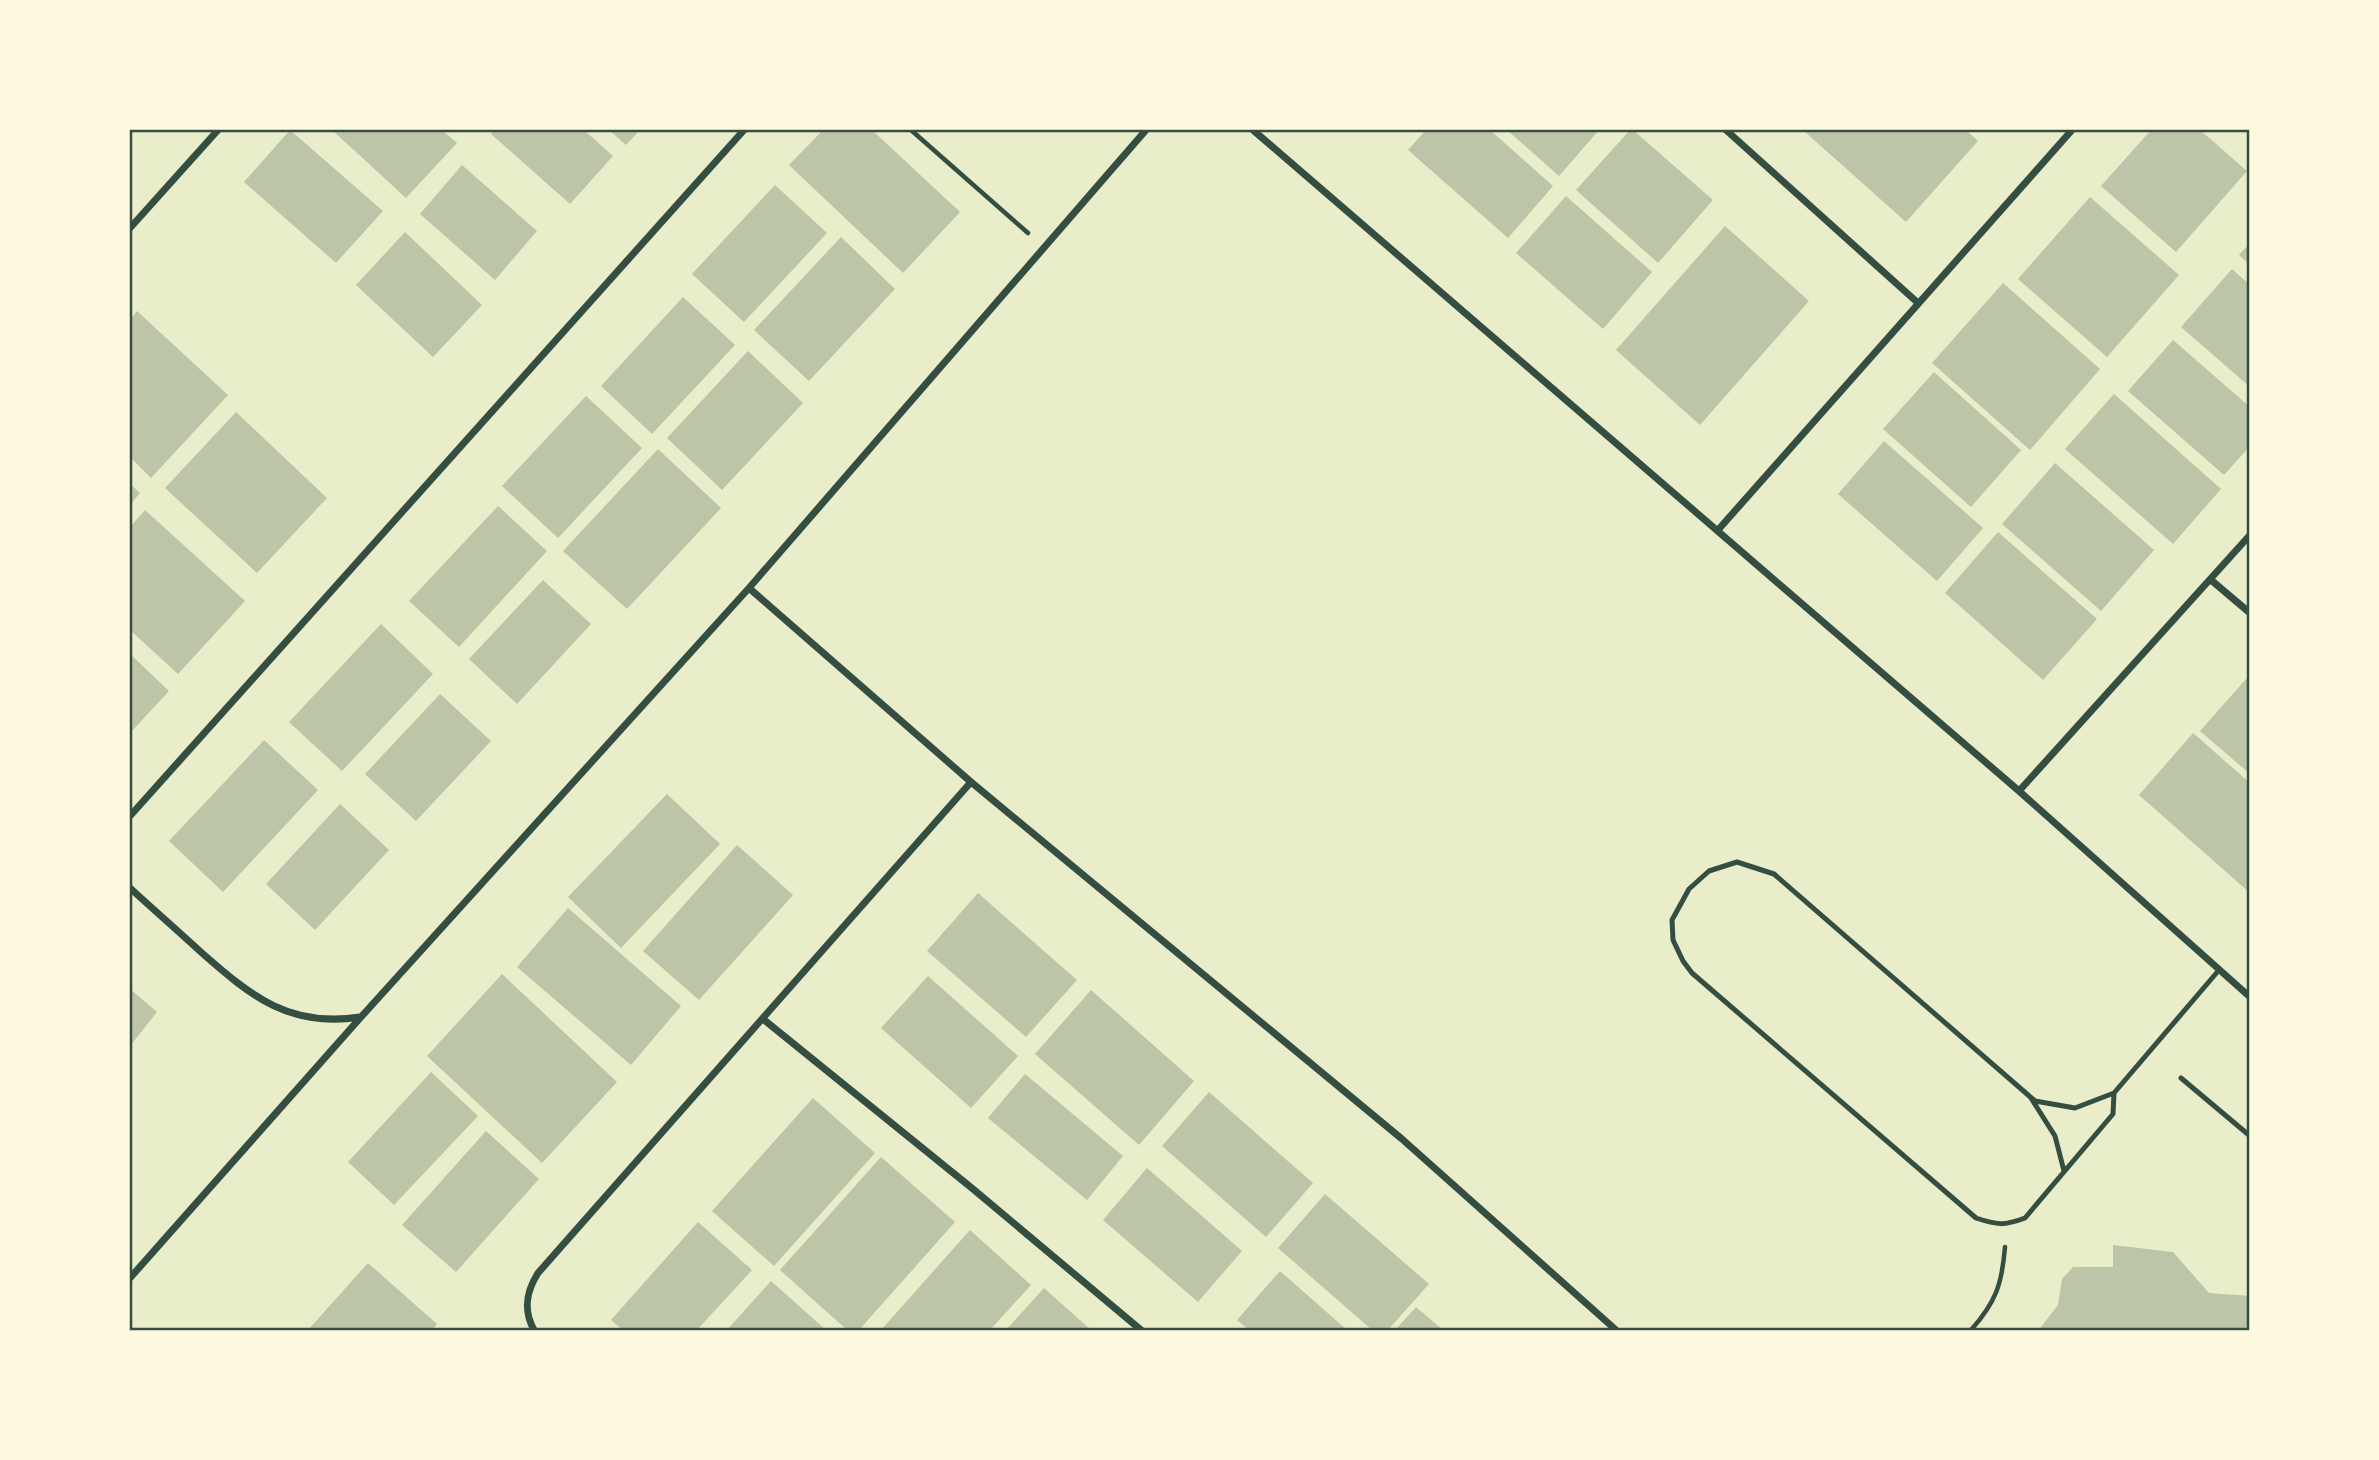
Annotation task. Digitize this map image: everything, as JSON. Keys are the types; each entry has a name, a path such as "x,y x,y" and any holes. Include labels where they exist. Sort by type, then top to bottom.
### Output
{"street":[{"path":"130,228 218,130"},
{"path":"130,816 744,130"},
{"path":"130,1278 361,1017 749,588 1146,130"},
{"path":"1253,130 2019,792 2249,997"},
{"path":"1726,130 1918,303"},
{"path":"1718,530 2072,130"},
{"path":"2019,792 2249,535"},
{"path":"2211,580 2249,613"},
{"path":"749,588 971,782 1402,1139 1616,1331"},
{"path":"534,1331 527,1315 527,1300 530,1285 538,1273 971,782"},
{"path":"130,888 230,978 263,1002 291,1013 321,1019 361,1017"},
{"path":"763,1019 973,1189 1141,1331"}],"lane":[{"path":"2114,1093 2113,1114 2025,1218 2007,1225 1993,1224 1976,1218 1692,973 1673,940 1672,920 1689,889 1709,871 1737,862 1774,874 2035,1101 2075,1108 2114,1093 2219,970"},
{"path":"2181,1078 2249,1136"},
{"path":"2029,1095 2055,1136 2064,1171"}],"path":[{"path":"911,130 1044,247"},
{"path":"1971,1331 1987,1312 1998,1292 2003,1273 2007,1225"}],"building":[{"path":"290,130 383,211 336,263 244,182"},
{"path":"332,130 442,130 457,143 406,198"},
{"path":"494,130 584,130 613,156 570,204 491,134"},
{"path":"609,130 640,130 626,145"},
{"path":"823,130 872,130 960,212 903,273 789,165"},
{"path":"1426,130 1490,130 1553,186 1508,238 1408,150"},
{"path":"1507,130 1599,130 1559,176"},
{"path":"1630,130 1713,200 1658,263 1576,190"},
{"path":"1966,130 1978,141 1906,222 1804,131"},
{"path":"2151,130 2200,130 2247,171 2176,252 2101,186"},
{"path":"462,165 537,231 495,280 420,214"},
{"path":"775,185 827,233 744,322 692,274"},
{"path":"1566,196 1652,272 1603,329 1516,253"},
{"path":"2090,197 2179,275 2107,357 2018,279"},
{"path":"1725,226 1809,301 1700,425 1616,350"},
{"path":"405,232 482,305 433,357 356,285"},
{"path":"841,237 895,289 809,381 754,330"},
{"path":"2250,243 2250,265 2239,255"},
{"path":"2232,269 2250,285 2250,387 2181,327"},
{"path":"2003,283 2100,369 2030,450 1932,363"},
{"path":"683,297 735,345 652,434 601,386"},
{"path":"137,311 228,395 151,478 130,457 130,320"},
{"path":"2173,340 2250,407 2250,446 2224,475 2128,391"},
{"path":"748,351 803,403 722,490 667,438"},
{"path":"1934,372 2021,450 1971,507 1883,429"},
{"path":"2114,394 2221,489 2173,544 2065,449"},
{"path":"586,396 642,448 558,538 502,486"},
{"path":"236,412 327,498 257,573 165,488"},
{"path":"1884,441 1983,528 1937,581 1838,494"},
{"path":"658,449 721,508 627,609 563,551"},
{"path":"2055,463 2154,550 2101,611 2002,524"},
{"path":"130,484 140,493 130,505"},
{"path":"498,506 547,551 459,647 409,601"},
{"path":"145,510 245,601 178,674 130,630 130,527"},
{"path":"1998,532 2097,619 2043,680 1945,593"},
{"path":"543,580 591,624 517,704 469,659"},
{"path":"381,624 433,674 342,771 289,722"},
{"path":"130,654 169,691 130,733"},
{"path":"2247,678 2250,680 2250,774 2200,731"},
{"path":"440,694 491,741 416,821 365,774"},
{"path":"2193,733 2250,783 2250,893 2139,795"},
{"path":"264,740 318,790 223,892 169,841"},
{"path":"667,794 720,844 621,948 568,897"},
{"path":"340,804 389,850 315,930 266,884"},
{"path":"737,845 793,895 699,1000 643,951"},
{"path":"978,893 1077,980 1026,1037 927,951"},
{"path":"568,908 681,1006 631,1065 517,967"},
{"path":"502,974 617,1082 542,1163 427,1056"},
{"path":"928,976 1018,1056 971,1108 881,1028"},
{"path":"130,989 157,1012 130,1046"},
{"path":"1091,990 1194,1081 1139,1145 1035,1054"},
{"path":"431,1072 478,1116 394,1205 348,1162"},
{"path":"1025,1074 1123,1156 1087,1200 988,1118"},
{"path":"1209,1092 1313,1183 1266,1237 1162,1146"},
{"path":"813,1098 875,1153 774,1266 712,1211"},
{"path":"486,1131 539,1179 456,1272 402,1225"},
{"path":"881,1157 955,1222 859,1330 847,1330 780,1270"},
{"path":"1147,1168 1242,1251 1198,1302 1103,1220"},
{"path":"1325,1194 1429,1284 1388,1330 1372,1330 1278,1248"},
{"path":"698,1222 752,1270 697,1330 623,1330 611,1320"},
{"path":"970,1230 1031,1285 990,1330 881,1330"},
{"path":"2113,1245 2173,1252 2209,1293 2250,1296 2250,1330 2041,1330 2058,1305 2062,1279 2073,1267 2113,1267"},
{"path":"368,1263 437,1324 432,1330 308,1330"},
{"path":"1280,1271 1347,1330 1249,1330 1237,1320"},
{"path":"771,1281 826,1330 727,1330"},
{"path":"1044,1288 1091,1330 1006,1330"},
{"path":"1416,1307 1443,1330 1395,1330"}]}
